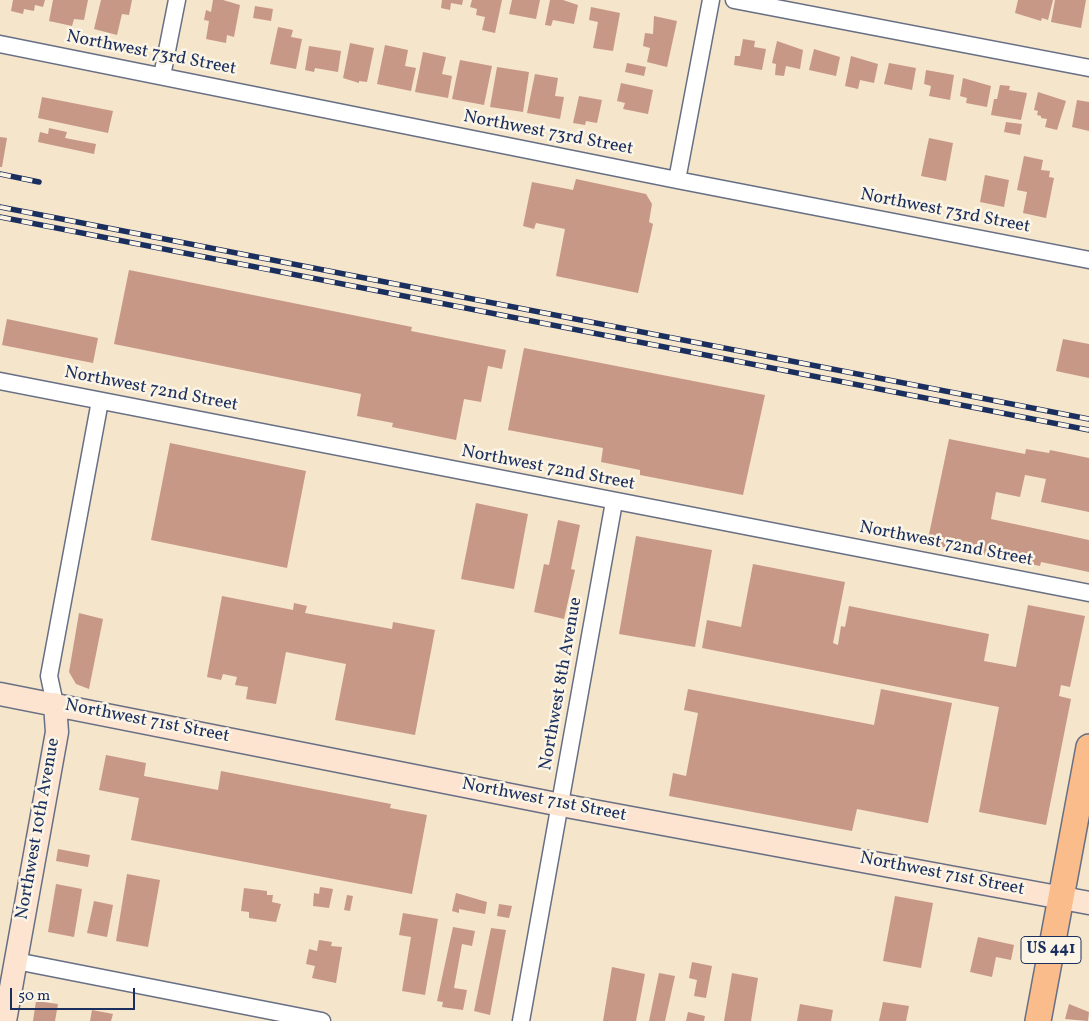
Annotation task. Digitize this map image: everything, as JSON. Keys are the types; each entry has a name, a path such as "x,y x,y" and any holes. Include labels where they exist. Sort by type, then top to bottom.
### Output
{"main road":[{"name":"US 441","path":"1038,1021 1089,747"}],"street":[{"path":"162,76 177,0"},
{"path":"677,180 711,0"},
{"path":"734,0 1089,68"},
{"name":"Northwest 73rd Street","path":"0,44 677,180 1089,260"},
{"name":"Northwest 72nd Street","path":"0,382 1089,593"},
{"name":"Northwest 10th Avenue","path":"5,1021 57,732 55,704 49,676 100,401"},
{"name":"Northwest 8th Avenue","path":"521,1021 614,502"},
{"name":"Northwest 71st Street","path":"0,694 561,805 1089,903"},
{"path":"16,961 322,1021"}],"building":[{"path":"13,0 45,0 43,7 35,5 34,11 24,9 23,14 11,11"},
{"path":"53,0 88,0 84,20 74,19 72,26 49,21"},
{"path":"101,0 132,0 129,15 122,14 117,35 94,29"},
{"path":"213,0 223,0 240,5 234,37 227,35 226,43 206,39 209,21 204,20 206,10 211,12"},
{"path":"442,0 463,0 462,5 451,3 450,10 441,8"},
{"path":"472,0 502,0 495,33 482,30 485,17 476,15 477,9 470,7"},
{"path":"512,0 540,0 536,19 509,14"},
{"path":"550,0 563,0 578,5 574,24 553,20 551,26 545,25"},
{"path":"1018,0 1053,0 1048,20 1042,18 1041,21 1015,13"},
{"path":"1055,0 1086,0 1081,28 1051,22"},
{"path":"255,6 273,9 271,21 253,18"},
{"path":"591,7 620,13 613,51 593,48 598,22 589,20"},
{"path":"654,16 677,21 667,67 647,62 650,48 643,46 645,33 653,34"},
{"path":"278,27 293,30 291,37 302,39 296,69 270,64"},
{"path":"743,39 755,41 754,47 766,49 762,70 734,65 735,56 740,56"},
{"path":"777,41 803,50 800,69 786,66 784,76 775,75 776,64 772,63"},
{"path":"350,43 374,48 367,82 359,81 359,83 343,78"},
{"path":"385,45 408,50 405,66 416,68 411,91 377,84"},
{"path":"309,46 341,51 338,72 315,68 314,72 305,70"},
{"path":"814,49 840,57 836,76 809,70"},
{"path":"423,52 446,57 442,74 452,76 448,98 415,92"},
{"path":"851,56 878,64 874,83 860,80 858,89 845,86"},
{"path":"460,60 492,66 484,105 452,99"},
{"path":"627,63 646,67 644,76 625,72"},
{"path":"889,63 916,68 912,90 884,84"},
{"path":"497,67 529,72 523,112 490,107"},
{"path":"926,70 954,75 950,100 929,96 931,86 924,84"},
{"path":"535,74 558,78 555,96 564,97 560,119 527,113"},
{"path":"963,78 991,86 987,107 966,103 967,98 960,96"},
{"path":"621,83 653,90 648,114 623,109 625,103 617,101"},
{"path":"1000,85 1010,86 1009,90 1027,93 1021,120 991,115 994,99 997,99"},
{"path":"1038,92 1066,101 1057,130 1045,127 1047,119 1041,118 1041,116 1037,115 1038,111 1034,110"},
{"path":"579,96 602,100 597,123 586,121 585,125 573,123"},
{"path":"42,97 113,111 108,133 38,118"},
{"path":"1077,100 1089,102 1089,131 1072,127"},
{"path":"1006,122 1022,124 1020,135 1004,132"},
{"path":"49,128 67,132 65,138 96,144 94,154 38,142 40,132 48,134"},
{"path":"0,137 7,138 2,167 0,167"},
{"path":"929,138 953,143 946,181 921,176"},
{"path":"1024,156 1043,160 1041,170 1050,171 1049,177 1054,178 1046,218 1023,213 1027,192 1017,190"},
{"path":"985,175 1009,180 1004,207 980,202"},
{"path":"576,179 646,194 652,204 649,222 653,224 638,293 556,276 565,229 536,223 534,229 523,226 532,182 573,190"},
{"path":"129,270 412,327 411,331 506,350 502,369 488,366 481,402 464,399 456,440 392,427 393,423 357,416 361,394 114,344"},
{"path":"7,319 98,338 93,363 2,345"},
{"path":"1063,339 1089,344 1089,378 1056,371"},
{"path":"524,348 765,395 743,495 640,475 640,470 601,462 603,448 508,430"},
{"path":"949,439 1025,454 1026,449 1049,453 1050,450 1089,458 1089,512 1041,502 1046,479 1025,475 1020,497 996,492 991,519 1089,540 1089,572 1041,562 1040,566 927,544"},
{"path":"170,443 306,471 287,568 151,540"},
{"path":"476,503 528,514 514,589 461,579"},
{"path":"558,520 580,525 571,569 575,570 564,619 534,612 544,564 549,565"},
{"path":"636,536 712,550 695,647 619,634"},
{"path":"753,564 845,582 833,643 838,645 841,626 845,627 849,606 989,634 984,661 1016,667 1028,605 1085,616 1070,687 1061,685 1059,696 1071,699 1046,825 979,812 999,707 702,648 707,620 741,627"},
{"path":"222,596 293,610 294,603 307,606 305,613 392,629 393,622 435,630 415,735 335,720 346,664 286,652 276,704 246,699 248,687 235,685 237,677 223,674 221,680 207,677"},
{"path":"79,613 103,619 89,689 76,684 69,672"},
{"path":"688,689 874,725 881,689 952,703 928,823 857,809 852,831 669,796 673,773 686,776 698,713 684,710"},
{"path":"106,755 146,763 144,776 218,790 221,771 391,804 390,808 427,815 412,894 131,840 139,798 99,790"},
{"path":"58,849 90,855 88,867 56,861"},
{"path":"127,874 160,880 148,947 116,941"},
{"path":"56,884 82,889 74,937 48,932"},
{"path":"320,887 333,889 329,908 313,906 314,893 319,894"},
{"path":"244,888 267,891 267,895 273,895 272,902 281,904 276,922 249,918 249,912 241,911"},
{"path":"456,893 487,902 485,914 459,909 459,913 452,911"},
{"path":"347,895 353,896 350,911 344,910"},
{"path":"895,896 933,903 921,968 883,961"},
{"path":"94,901 113,905 107,937 87,933"},
{"path":"499,904 512,906 509,918 497,916"},
{"path":"403,913 438,919 425,995 402,991 411,937 399,935"},
{"path":"453,927 475,931 472,946 462,944 454,988 467,990 463,1010 442,1007 443,1002 437,1001"},
{"path":"491,928 506,930 490,1015 474,1011"},
{"path":"978,937 1014,945 1011,960 996,957 992,977 970,972"},
{"path":"319,940 332,942 331,946 342,947 336,983 312,978 315,966 306,964 309,949 317,951"},
{"path":"692,962 712,966 706,998 694,996 697,980 689,978"},
{"path":"612,967 645,974 636,1021 603,1021"},
{"path":"659,973 675,976 665,1021 649,1021"},
{"path":"732,973 758,978 751,1021 724,1021"},
{"path":"36,1001 58,1004 55,1021 33,1021"},
{"path":"883,1002 909,1006 906,1021 879,1021"},
{"path":"800,1004 833,1010 831,1021 797,1021"},
{"path":"1069,1004 1089,1012 1088,1021 1065,1019"},
{"path":"92,1010 113,1014 111,1021 90,1021"},
{"path":"688,1012 705,1016 704,1021 686,1021"}],"railway":[{"path":"0,174 39,182"},
{"path":"0,207 1089,419"},
{"path":"0,217 1089,430"}]}
